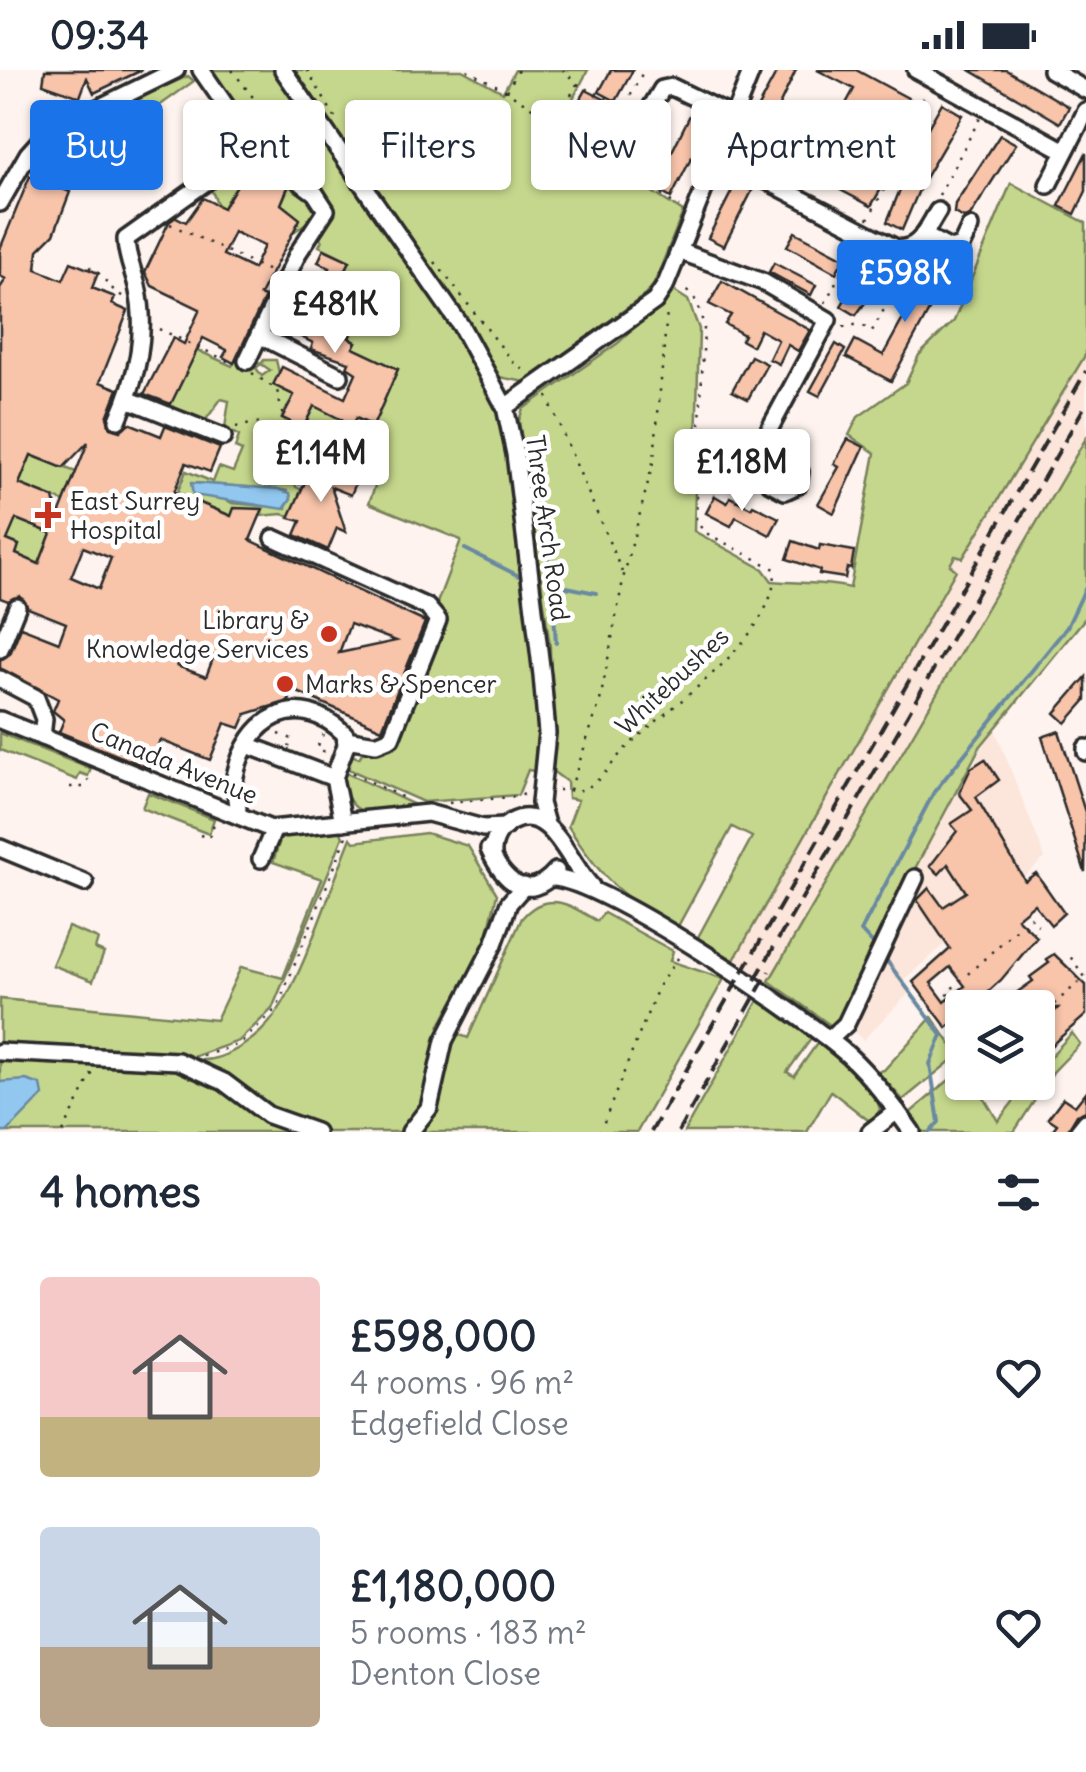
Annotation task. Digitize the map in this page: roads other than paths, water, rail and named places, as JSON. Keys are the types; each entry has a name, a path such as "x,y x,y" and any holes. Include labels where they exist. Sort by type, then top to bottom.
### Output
{"street":[{"path":"0,203 47,133 176,70"},
{"path":"200,70 221,100"},
{"name":"Three Arch Road","path":"283,70 304,100"},
{"path":"741,100 752,70"},
{"path":"916,70 1065,151"},
{"path":"1052,70 1086,90"},
{"path":"656,100 662,90 672,87 699,100"},
{"path":"1048,185 1086,111"},
{"name":"Three Arch Road","path":"325,130 462,326 504,407 528,542 547,733 532,797 510,824"},
{"path":"118,420 134,382 141,318 126,240 193,190"},
{"path":"247,362 286,279 326,210 311,190"},
{"path":"504,407 637,316 666,284 704,190"},
{"path":"789,190 906,250 922,236 938,211"},
{"path":"922,236 950,249 960,246 970,228"},
{"path":"679,251 764,282 828,320 823,336 770,428 767,441 791,459 800,472 798,485 785,490 770,484 762,468 753,462"},
{"path":"259,335 340,376"},
{"path":"127,399 223,437"},
{"path":"274,538 427,608 438,620 393,736 376,744 346,740"},
{"path":"0,649 17,607"},
{"path":"0,679 26,690 38,701 45,722 42,737"},
{"path":"237,815 235,777 264,720 278,713 295,712 343,731 346,740 334,778 344,822"},
{"name":"Canada Avenue","path":"0,720 274,829 450,811 483,828 510,824"},
{"path":"250,746 334,778"},
{"name":"Three Arch Road","path":"542,759 540,803 546,824"},
{"path":"450,811 481,836 504,877 505,899 494,944"},
{"path":"492,856 494,842 510,824 531,819 546,824 564,853 602,896"},
{"path":"261,859 274,829"},
{"path":"0,848 86,882"},
{"path":"550,878 564,853"},
{"path":"504,877 524,886"},
{"path":"410,1132 429,1108 444,1041 494,944 509,904 524,886 550,878 561,878 602,896 764,990 830,1039 912,1132"},
{"path":"830,1039 846,1024 915,878"},
{"path":"0,1052 190,1065 224,1082 268,1115 316,1132"},
{"path":"870,1132 897,1111"},
{"path":"1078,1132 1086,1122"}],"water":[{"path":"191,483 278,489 290,493 291,499 284,509 193,495"},
{"path":"26,1080 41,1085 43,1095 7,1132 0,1132 0,1082"}],"waterway":[{"path":"529,444 552,584 556,643"},
{"path":"465,549 521,577"},
{"path":"552,584 596,593"},
{"path":"873,944 861,931 934,792 1067,627 1086,587"},
{"path":"884,957 942,1035 930,1064 939,1122 930,1132"}],"railway":[{"path":"651,1132 1086,371"},
{"path":"755,980 1086,404"},
{"path":"678,1132 769,971"}],"place":[{"name":"East Surrey Hospital","path":"48,515"},
{"name":"Library & Knowledge Services","path":"329,634"},
{"name":"Marks & Spencer","path":"285,684"}]}
